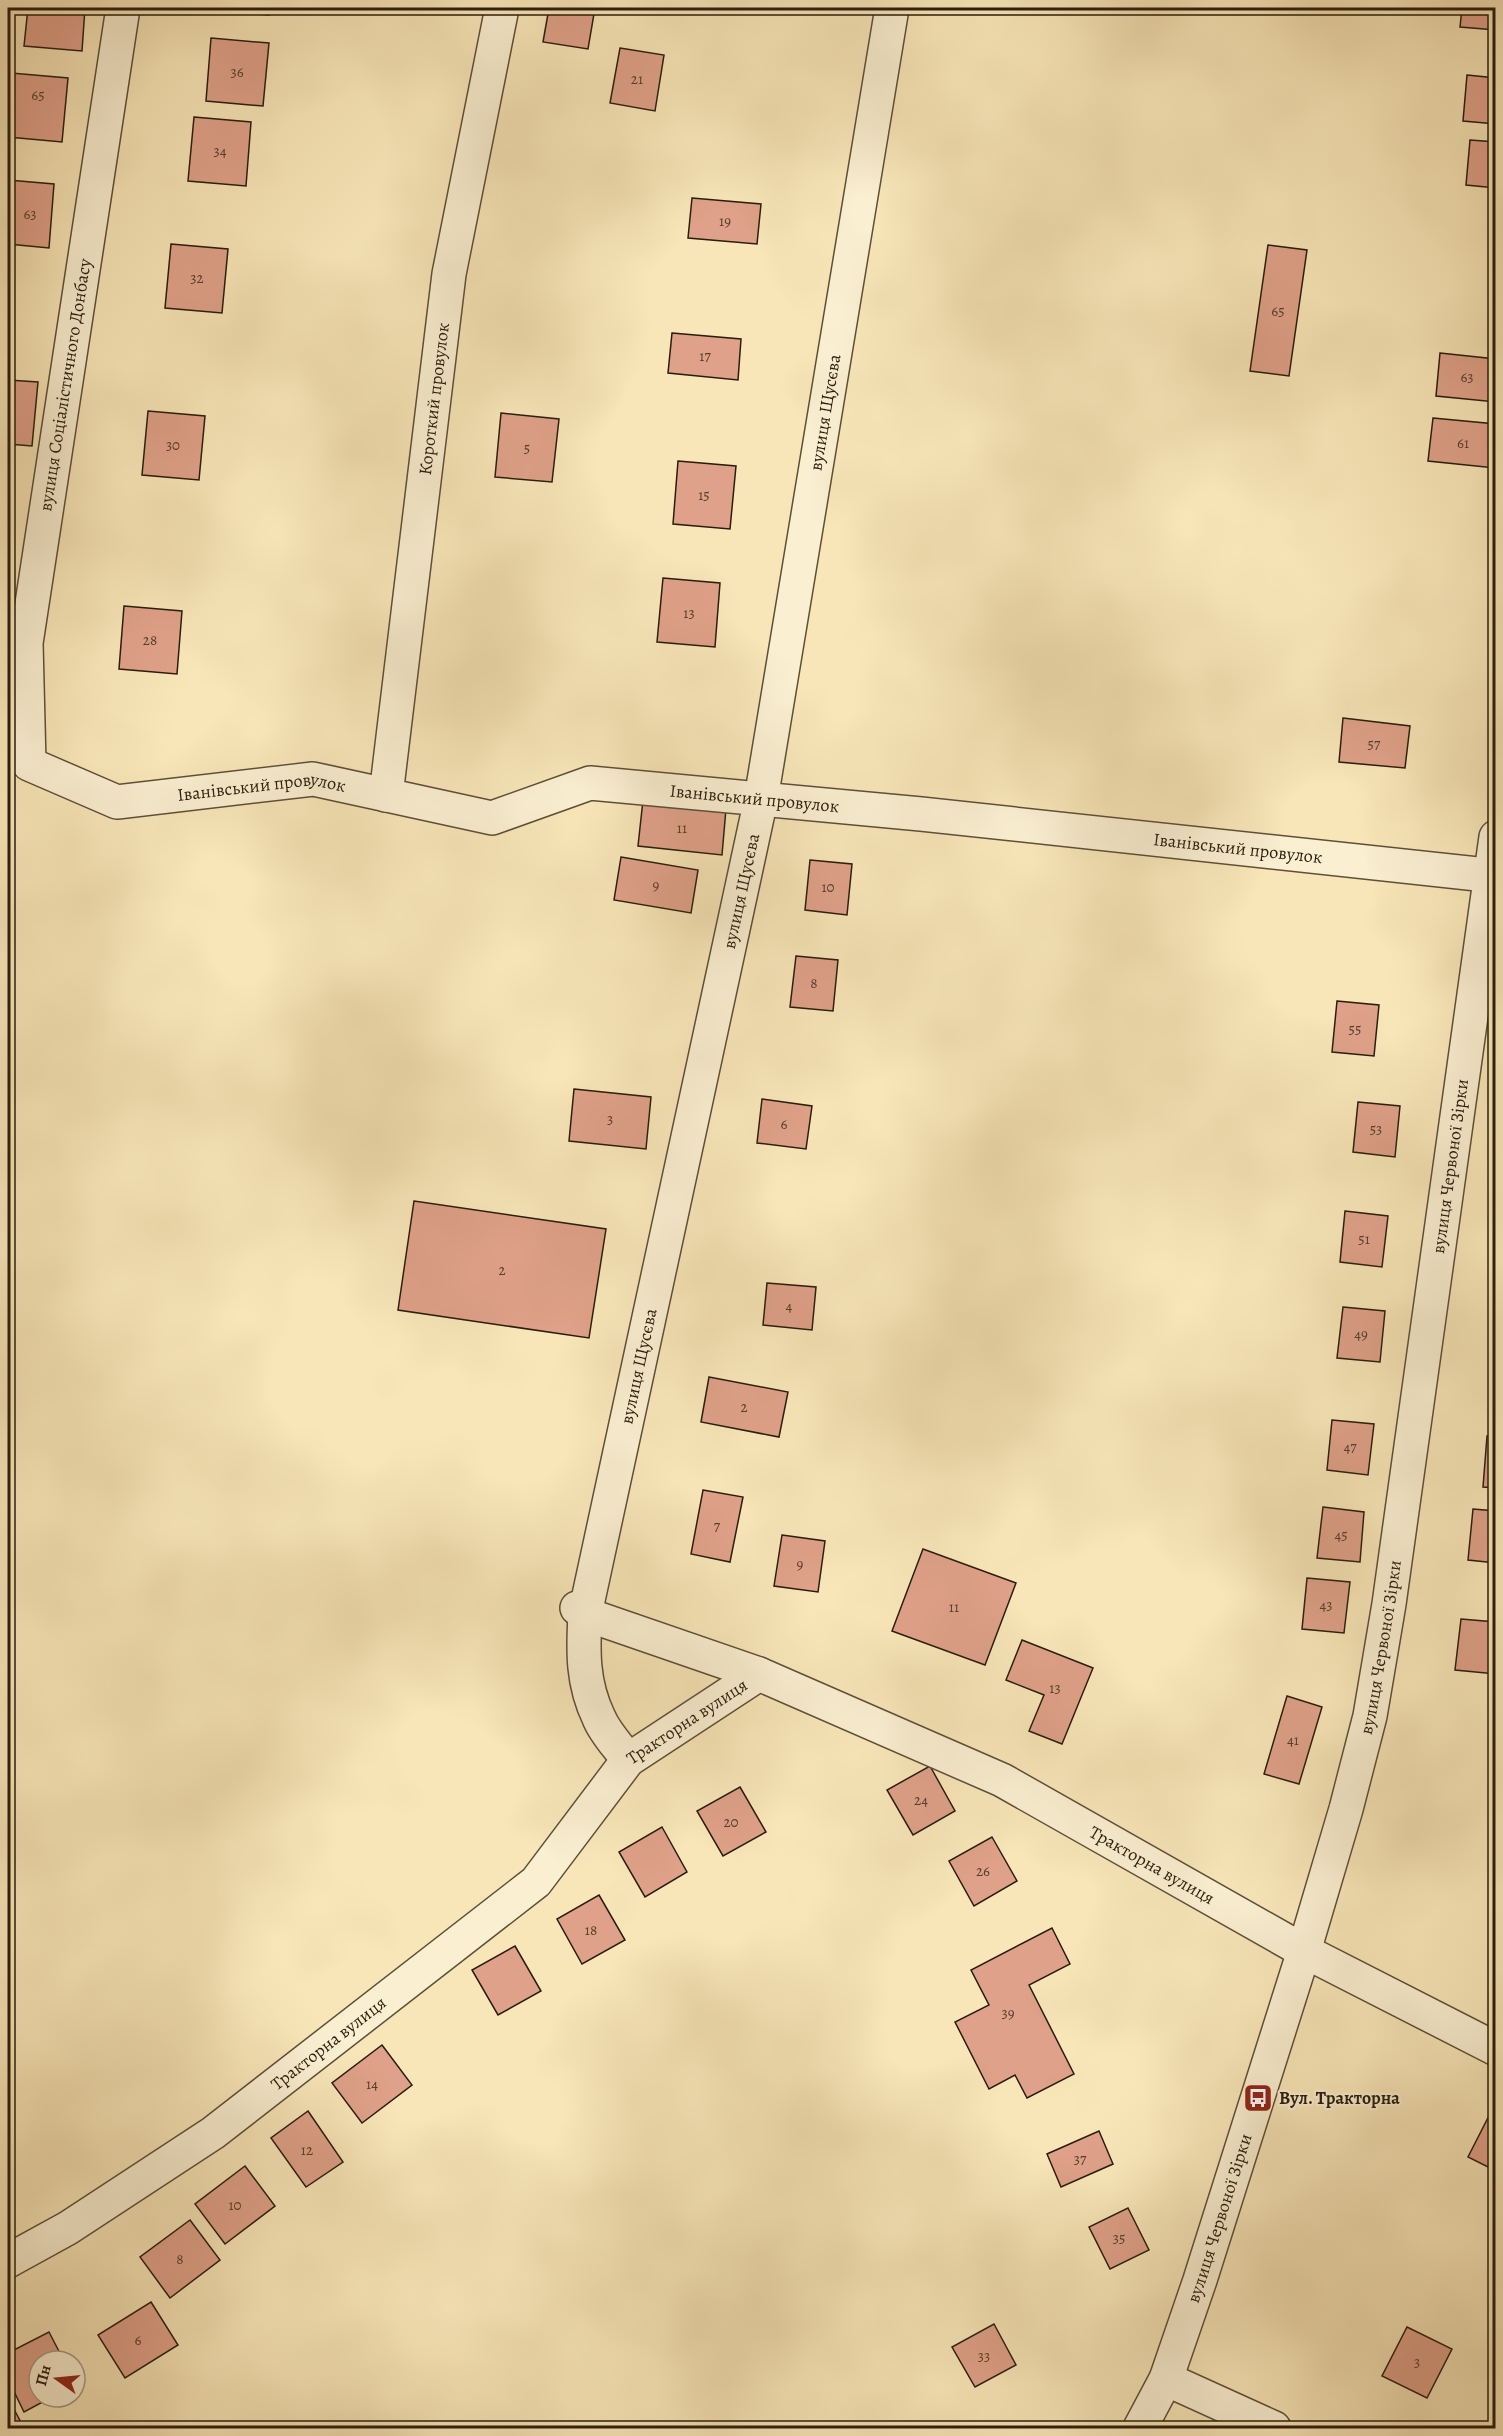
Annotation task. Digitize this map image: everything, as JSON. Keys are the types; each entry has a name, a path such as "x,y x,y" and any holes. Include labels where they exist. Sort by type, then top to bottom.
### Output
{"street":[{"name":"вулиця Соціалістичного Донбасу","path":"29,764 26,643 123,8"},
{"name":"Короткий провулок","path":"387,795 449,274 502,8"},
{"name":"вулиця Щусєва","path":"628,1760 599,1720 590,1694 582,1658 581,1611 761,799 892,8"},
{"name":"Іванівський провулок","path":"29,764 117,802 313,778 492,818 590,783 921,814 1493,875"},
{"name":"вулиця Червоної Зірки","path":"1140,2428 1166,2379 1200,2280 1304,1951 1346,1809 1374,1693 1389,1604 1493,875 1496,837"},
{"path":"581,1611 759,1674"},
{"name":"Тракторна вулиця","path":"8,2261 68,2228 213,2133 536,1882 628,1760 759,1674 1002,1780 1304,1951 1496,2049"},
{"path":"1166,2379 1274,2428"}],"building":[{"path":"28,8 85,8 82,51 24,46"},
{"path":"212,8 270,8 269,15 212,10"},
{"path":"549,8 595,8 588,49 543,42"},
{"path":"1462,8 1496,8 1496,30 1460,27"},
{"path":"211,38 269,43 263,106 206,101"},
{"path":"620,48 664,55 655,111 610,103"},
{"path":"11,73 68,78 62,142 8,137"},
{"path":"1467,75 1496,78 1496,124 1463,121"},
{"path":"194,117 251,122 246,186 188,181"},
{"path":"1470,140 1496,142 1496,188 1466,185"},
{"path":"8,180 54,184 49,248 8,244"},
{"path":"692,198 761,204 757,244 688,238"},
{"path":"171,244 228,249 222,313 165,308"},
{"path":"1268,245 1307,250 1289,376 1250,371"},
{"path":"672,333 741,339 738,380 668,373"},
{"path":"1440,353 1496,359 1496,402 1436,396"},
{"path":"8,380 38,382 32,446 8,444"},
{"path":"148,411 205,416 199,480 142,475"},
{"path":"501,413 559,419 552,482 495,477"},
{"path":"1433,418 1496,424 1495,468 1428,461"},
{"path":"678,461 736,466 730,529 673,524"},
{"path":"663,578 720,583 715,647 657,642"},
{"path":"124,606 182,611 177,674 119,669"},
{"path":"1343,718 1410,726 1405,768 1339,762"},
{"path":"643,800 726,809 722,855 638,846"},
{"path":"621,857 698,870 691,913 614,900"},
{"path":"810,860 852,864 847,915 805,910"},
{"path":"796,956 838,960 833,1011 790,1007"},
{"path":"1337,1001 1379,1005 1374,1056 1332,1052"},
{"path":"574,1089 651,1097 646,1149 569,1141"},
{"path":"762,1099 812,1106 806,1149 757,1143"},
{"path":"1358,1102 1400,1106 1395,1157 1353,1152"},
{"path":"414,1201 606,1229 589,1338 398,1310"},
{"path":"1345,1211 1388,1216 1382,1267 1340,1262"},
{"path":"767,1283 816,1287 812,1330 763,1325"},
{"path":"1343,1307 1385,1311 1380,1362 1337,1358"},
{"path":"709,1377 788,1392 779,1437 701,1422"},
{"path":"1332,1420 1374,1424 1368,1475 1327,1470"},
{"path":"1487,1436 1496,1437 1496,1488 1483,1487"},
{"path":"703,1490 743,1497 730,1562 691,1554"},
{"path":"1323,1507 1364,1512 1360,1562 1317,1558"},
{"path":"1473,1509 1496,1511 1496,1563 1468,1560"},
{"path":"782,1535 825,1541 818,1592 774,1586"},
{"path":"923,1549 1016,1583 985,1665 892,1631"},
{"path":"1307,1578 1350,1582 1344,1633 1302,1629"},
{"path":"1461,1619 1496,1622 1496,1674 1455,1670"},
{"path":"1022,1640 1093,1668 1062,1744 1029,1731 1044,1695 1006,1680"},
{"path":"1287,1696 1322,1707 1299,1784 1264,1774"},
{"path":"930,1766 955,1811 913,1835 887,1790"},
{"path":"740,1787 766,1832 723,1856 697,1811"},
{"path":"662,1827 687,1872 645,1897 619,1852"},
{"path":"992,1837 1017,1881 974,1906 949,1861"},
{"path":"599,1895 625,1940 582,1964 557,1919"},
{"path":"1052,1928 1070,1964 1029,1985 1074,2074 1027,2098 1015,2075 989,2089 955,2022 989,2005 971,1970"},
{"path":"515,1946 541,1991 498,2015 472,1970"},
{"path":"382,2045 412,2085 362,2123 332,2083"},
{"path":"1496,2102 1496,2171 1468,2157"},
{"path":"308,2111 343,2162 306,2187 271,2138"},
{"path":"1099,2131 1113,2164 1061,2187 1047,2154"},
{"path":"245,2166 275,2206 225,2244 195,2204"},
{"path":"1128,2208 1149,2250 1110,2269 1089,2227"},
{"path":"190,2220 220,2260 170,2298 140,2257"},
{"path":"151,2302 178,2345 125,2378 98,2335"},
{"path":"994,2324 1016,2365 975,2387 952,2347"},
{"path":"1407,2327 1452,2349 1427,2398 1382,2376"},
{"path":"49,2332 58,2349 27,2349 27,2409 30,2409 24,2412 8,2379 8,2353"},
{"path":"8,2398 24,2428 8,2428"}],"place":[{"name":"Вул. Тракторна","path":"1258,2098"}]}
